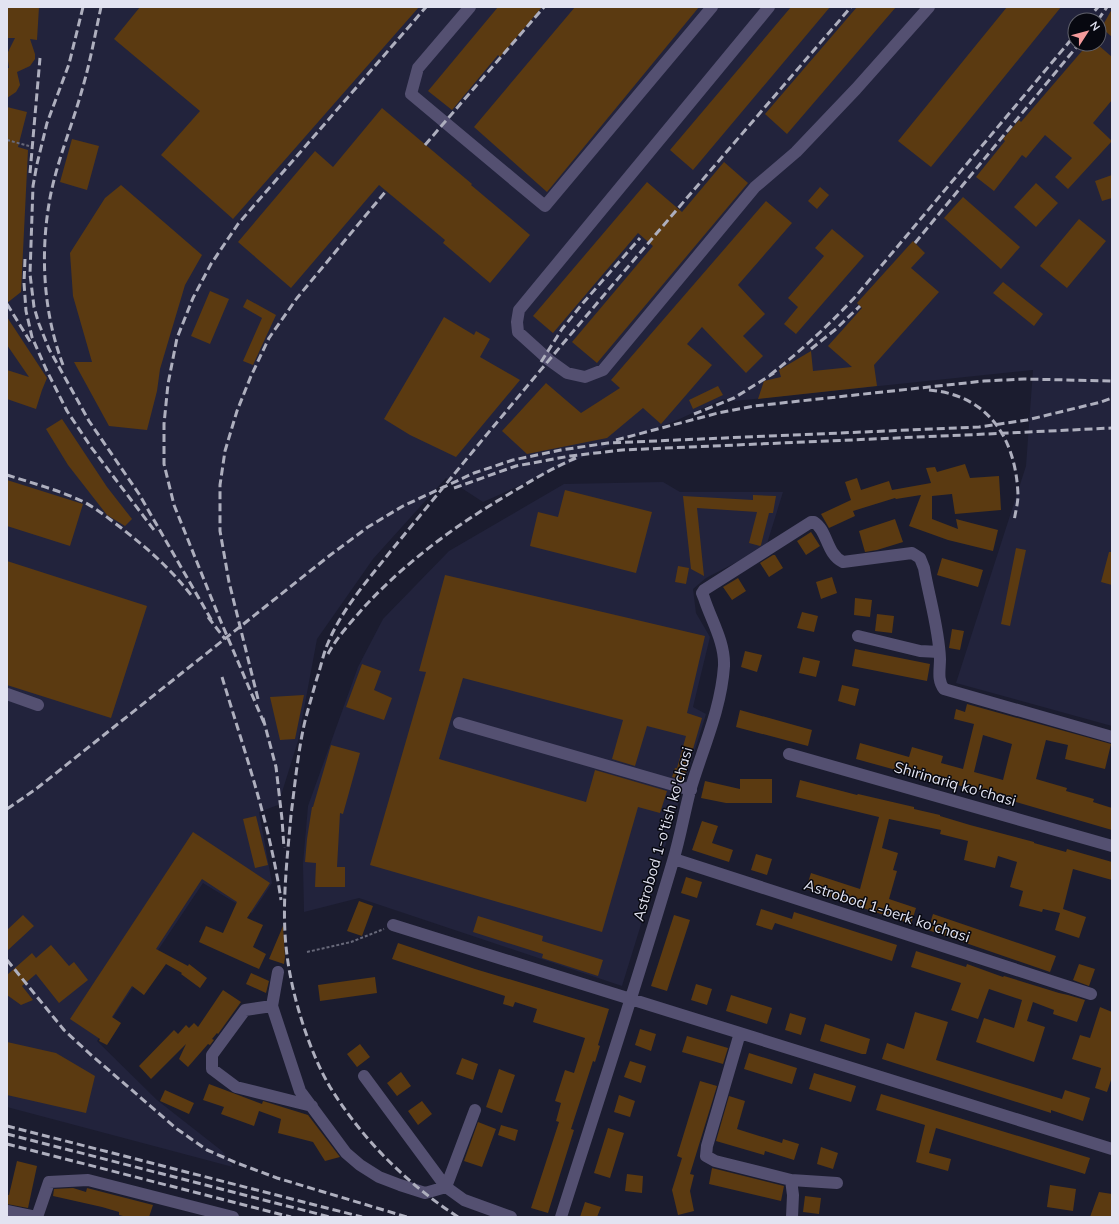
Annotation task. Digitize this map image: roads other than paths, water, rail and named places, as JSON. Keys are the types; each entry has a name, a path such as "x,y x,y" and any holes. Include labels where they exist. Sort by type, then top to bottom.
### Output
{"street":[{"path":"470,7 418,68 412,94 545,206 712,7"},
{"path":"769,7 518,310 518,332 549,360 567,373 585,377 603,370 755,187 796,152 856,89 929,7"},
{"name":"Astrobod 1-o'tish ko'chasi","path":"561,1217 674,859 691,790 709,735 722,688 724,665 720,642 702,593 707,588 806,524 814,522 819,526 832,553 843,562 912,553 920,558 924,568 939,652"},
{"path":"858,636 920,651 939,652 939,682 946,691 1112,737"},
{"path":"7,694 38,704"},
{"path":"459,723 691,790"},
{"name":"Shirinariq ko'chasi","path":"789,754 1112,846"},
{"name":"Astrobod 1-berk ko'chasi","path":"674,859 1091,994"},
{"path":"393,925 1112,1150"},
{"path":"278,972 272,1006 300,1091 346,1152 360,1166 379,1178 400,1186 425,1193 446,1187"},
{"path":"272,1006 245,1010 212,1055 212,1069 236,1087 312,1106"},
{"path":"740,1033 707,1146 706,1156 715,1161 791,1180 837,1183"},
{"path":"364,1076 446,1187 464,1200 511,1217"},
{"path":"446,1187 475,1110"},
{"path":"7,1211 37,1217 49,1182 88,1180 233,1217"},
{"path":"791,1180 793,1195 792,1217"}],"railway":[{"path":"83,7 69,64 47,123 33,186 30,274 34,307 49,349 89,421 139,494 212,621"},
{"path":"63,365 56,345 47,303 44,261 47,219 53,184 85,80 101,7"},
{"path":"264,723 174,505 164,464 164,424 168,384 177,338 193,298 211,264 238,224 426,7"},
{"path":"425,145 544,7"},
{"path":"458,1217 439,1204 404,1175 356,1125 322,1073 308,1040 297,1005 289,971 285,938 286,867 291,815 303,732 325,652 340,618 364,584 390,552 568,338 851,7"},
{"path":"1094,12 1098,7"},
{"path":"1104,12 1107,7"},
{"path":"770,375 793,357 856,296 1067,45"},
{"path":"915,243 1072,52"},
{"path":"30,173 40,58"},
{"path":"258,699 229,582 220,531 220,485 225,451 237,411 251,376 269,338 297,298 386,191"},
{"path":"541,362 562,329 640,238"},
{"path":"25,259 24,283 26,311 32,337 46,369 67,411 91,447 154,530"},
{"path":"7,304 31,343"},
{"path":"811,349 836,329 860,306"},
{"path":"694,414 734,398 774,373"},
{"path":"616,440 718,413 754,406 984,381 1024,379 1112,381"},
{"path":"929,390 950,394 968,400 983,410 995,423 1005,438 1012,455 1016,474 1018,498 1014,522"},
{"path":"7,809 36,789 329,556 368,527 403,506 474,473 513,460 561,450 608,443 979,427 1027,420 1112,398"},
{"path":"454,488 516,466 570,456 622,450 1112,428"},
{"path":"328,654 340,635 365,606 415,559 451,531 489,506 558,466 576,458"},
{"path":"7,475 64,493 82,501 102,513 149,551 175,576 191,595"},
{"path":"208,617 225,639"},
{"path":"222,677 263,815 281,900"},
{"path":"263,718 276,767 284,848"},
{"path":"7,960 64,1030 177,1129 207,1150 277,1178 407,1217"},
{"path":"7,1126 362,1217"},
{"path":"7,1134 330,1217"},
{"path":"7,1144 291,1217"}]}
